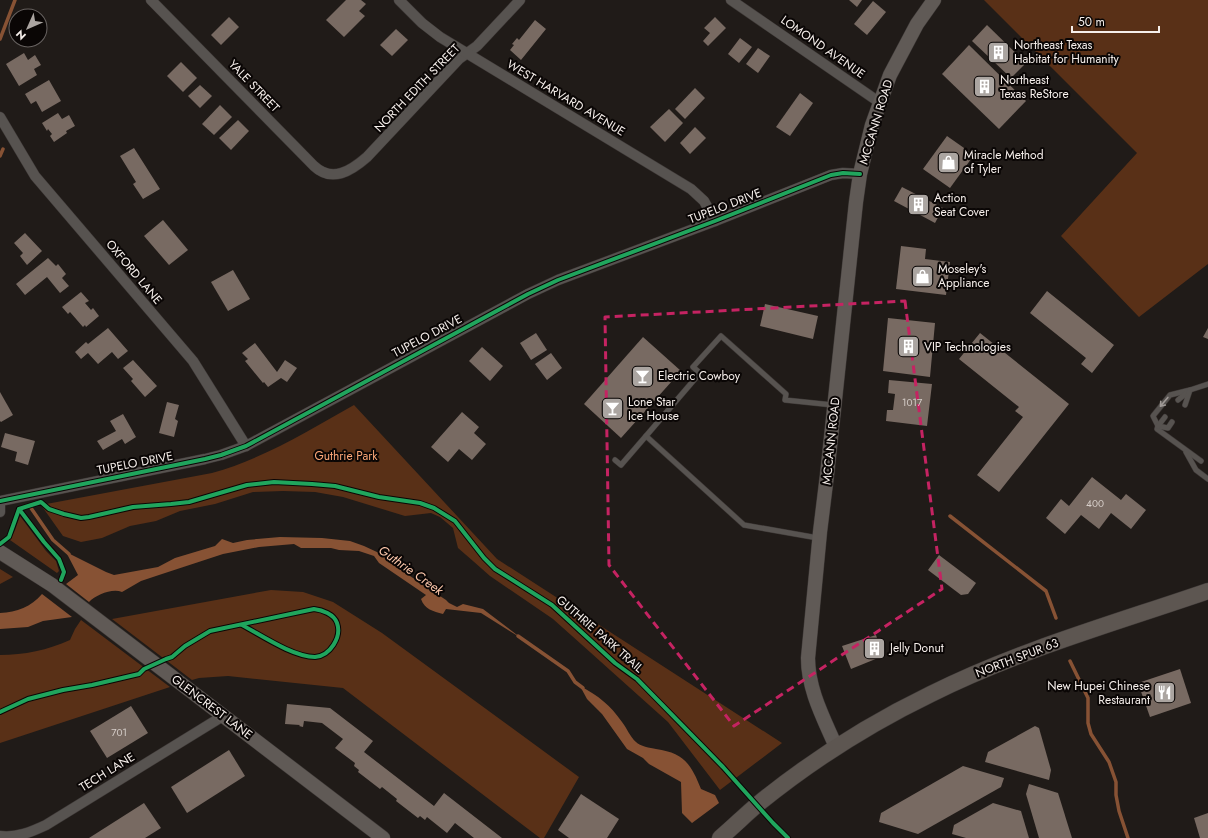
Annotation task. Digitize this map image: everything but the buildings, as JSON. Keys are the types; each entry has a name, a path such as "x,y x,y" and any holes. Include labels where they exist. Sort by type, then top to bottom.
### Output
{"main road":[{"name":"NORTH SPUR 63","path":"836,747 872,725 930,694 996,665 1038,649 1208,591"},
{"path":"720,838 758,805 836,747"}],"street":[{"name":"YALE STREET","path":"151,0 318,170 330,175 345,172"},
{"name":"WEST HARVARD AVENUE","path":"399,0 434,32 691,189 704,201 715,221"},
{"name":"NORTH EDITH STREET","path":"345,172 357,166 367,157 459,59 477,46 520,0"},
{"name":"LOMOND AVENUE","path":"732,0 879,102"},
{"name":"MCCANN ROAD","path":"836,747 814,695 808,667 819,538 860,174 879,102 890,75 917,24 934,0"},
{"name":"OXFORD LANE","path":"0,116 36,176 193,361 246,446"},
{"name":"TUPELO DRIVE","path":"0,502 205,459 246,446 528,294 558,280 715,221 831,175 843,173 860,174"},
{"path":"0,502 0,512"},
{"name":"GLENCREST LANE","path":"0,552 52,586 383,838"},
{"name":"TECH LANE","path":"0,836 17,836 46,825 223,716"}],"lane":[{"path":"615,460 621,465 700,373 693,368 721,336 786,394 785,400 835,405"},
{"path":"1201,461 1157,429 1158,426 1153,416 1170,395 1208,384"},
{"path":"1178,400 1190,390"},
{"path":"1185,405 1190,390"},
{"path":"1158,426 1165,417"},
{"path":"1158,426 1168,428 1172,422"},
{"path":"646,436 744,525 819,538"},
{"path":"1184,449 1196,470 1208,479"}],"highlighted area":[{"path":"905,301 942,589 734,726 609,565 605,317"}],"green space":[{"path":"984,0 1208,0 1208,264 1139,317 1061,236 1137,153"},
{"name":"Guthrie Park","path":"354,405 497,559 782,743 720,790 668,722 553,619 490,576 458,548 453,528 440,517 431,513 405,516 343,497 315,492 253,492 215,504 180,511 156,521 130,526 102,538 81,542 63,536 41,505 212,473 231,467 285,444"},
{"path":"20,516 46,551 56,561 59,571 57,573 10,540"},
{"path":"0,569 13,577 0,584"},
{"path":"271,590 303,592 333,602 382,633 579,777 544,838 540,838 343,688 228,676 199,678 192,680 112,619"},
{"path":"81,620 170,687 0,743 0,655 36,651 53,647 70,640"}],"shaded area":[{"path":"280,537 322,538 350,541 364,546 392,559 401,570 449,603 457,607 463,604 483,609 521,638 481,613 446,609 443,614 430,610 425,606 421,599 426,595 379,563 374,556 359,551 331,548 301,548 294,544 259,547 223,554 141,581 122,592 114,591 104,593 89,602 66,584 78,575 66,552 114,575 158,567 175,558 215,546 222,539 233,543 247,540"},
{"path":"42,594 72,617 43,621 28,627 0,629 0,613 23,608 38,599"},
{"path":"580,686 593,693 608,706 624,724 632,738 638,743 645,747 673,753 685,761 694,773 701,789 715,795 719,803 692,823 682,813 681,782 649,764 643,758 627,749 602,714 587,699"}],"waterway":[{"path":"0,39 15,0"},
{"path":"0,156 3,149"},
{"path":"31,508 53,540 69,554"},
{"path":"950,516 1046,591 1056,618"},
{"name":"Guthrie Creek","path":"518,636 568,671 575,682 583,688"},
{"path":"1070,661 1088,698 1088,723 1091,734 1109,762 1116,782 1116,795 1119,811 1128,838"}],"cycle path":[{"path":"0,501 205,459 246,446 528,294 558,280 715,221 831,175 843,173 860,174"},
{"name":"GUTHRIE PARK TRAIL","path":"0,544 9,537 19,509 41,502 49,509 81,518 133,507 189,502 247,485 274,482 335,486 379,497 420,503 434,508 455,521 484,558 495,569 552,605 615,663 637,679 723,767 788,838"},
{"path":"19,509 59,559 64,572 61,580"},
{"path":"0,712 28,699 139,674 144,669 172,657 185,646 210,631 314,609 324,611 333,617 337,623 338,634 334,645 325,653 315,657 306,656 287,650 242,625"}],"place":[{"name":"Northeast Texas Habitat for Humanity","path":"999,52"},
{"name":"Northeast Texas ReStore","path":"984,87"},
{"name":"Miracle Method of Tyler","path":"948,162"},
{"name":"Action Seat Cover","path":"919,205"},
{"name":"Moseley's Appliance","path":"923,276"},
{"name":"VIP Technologies","path":"909,347"},
{"name":"Electric Cowboy","path":"643,376"},
{"name":"Lone Star Ice House","path":"613,409"},
{"name":"Jelly Donut","path":"874,648"},
{"name":"New Hupei Chinese Restaurant","path":"1165,693"}]}
